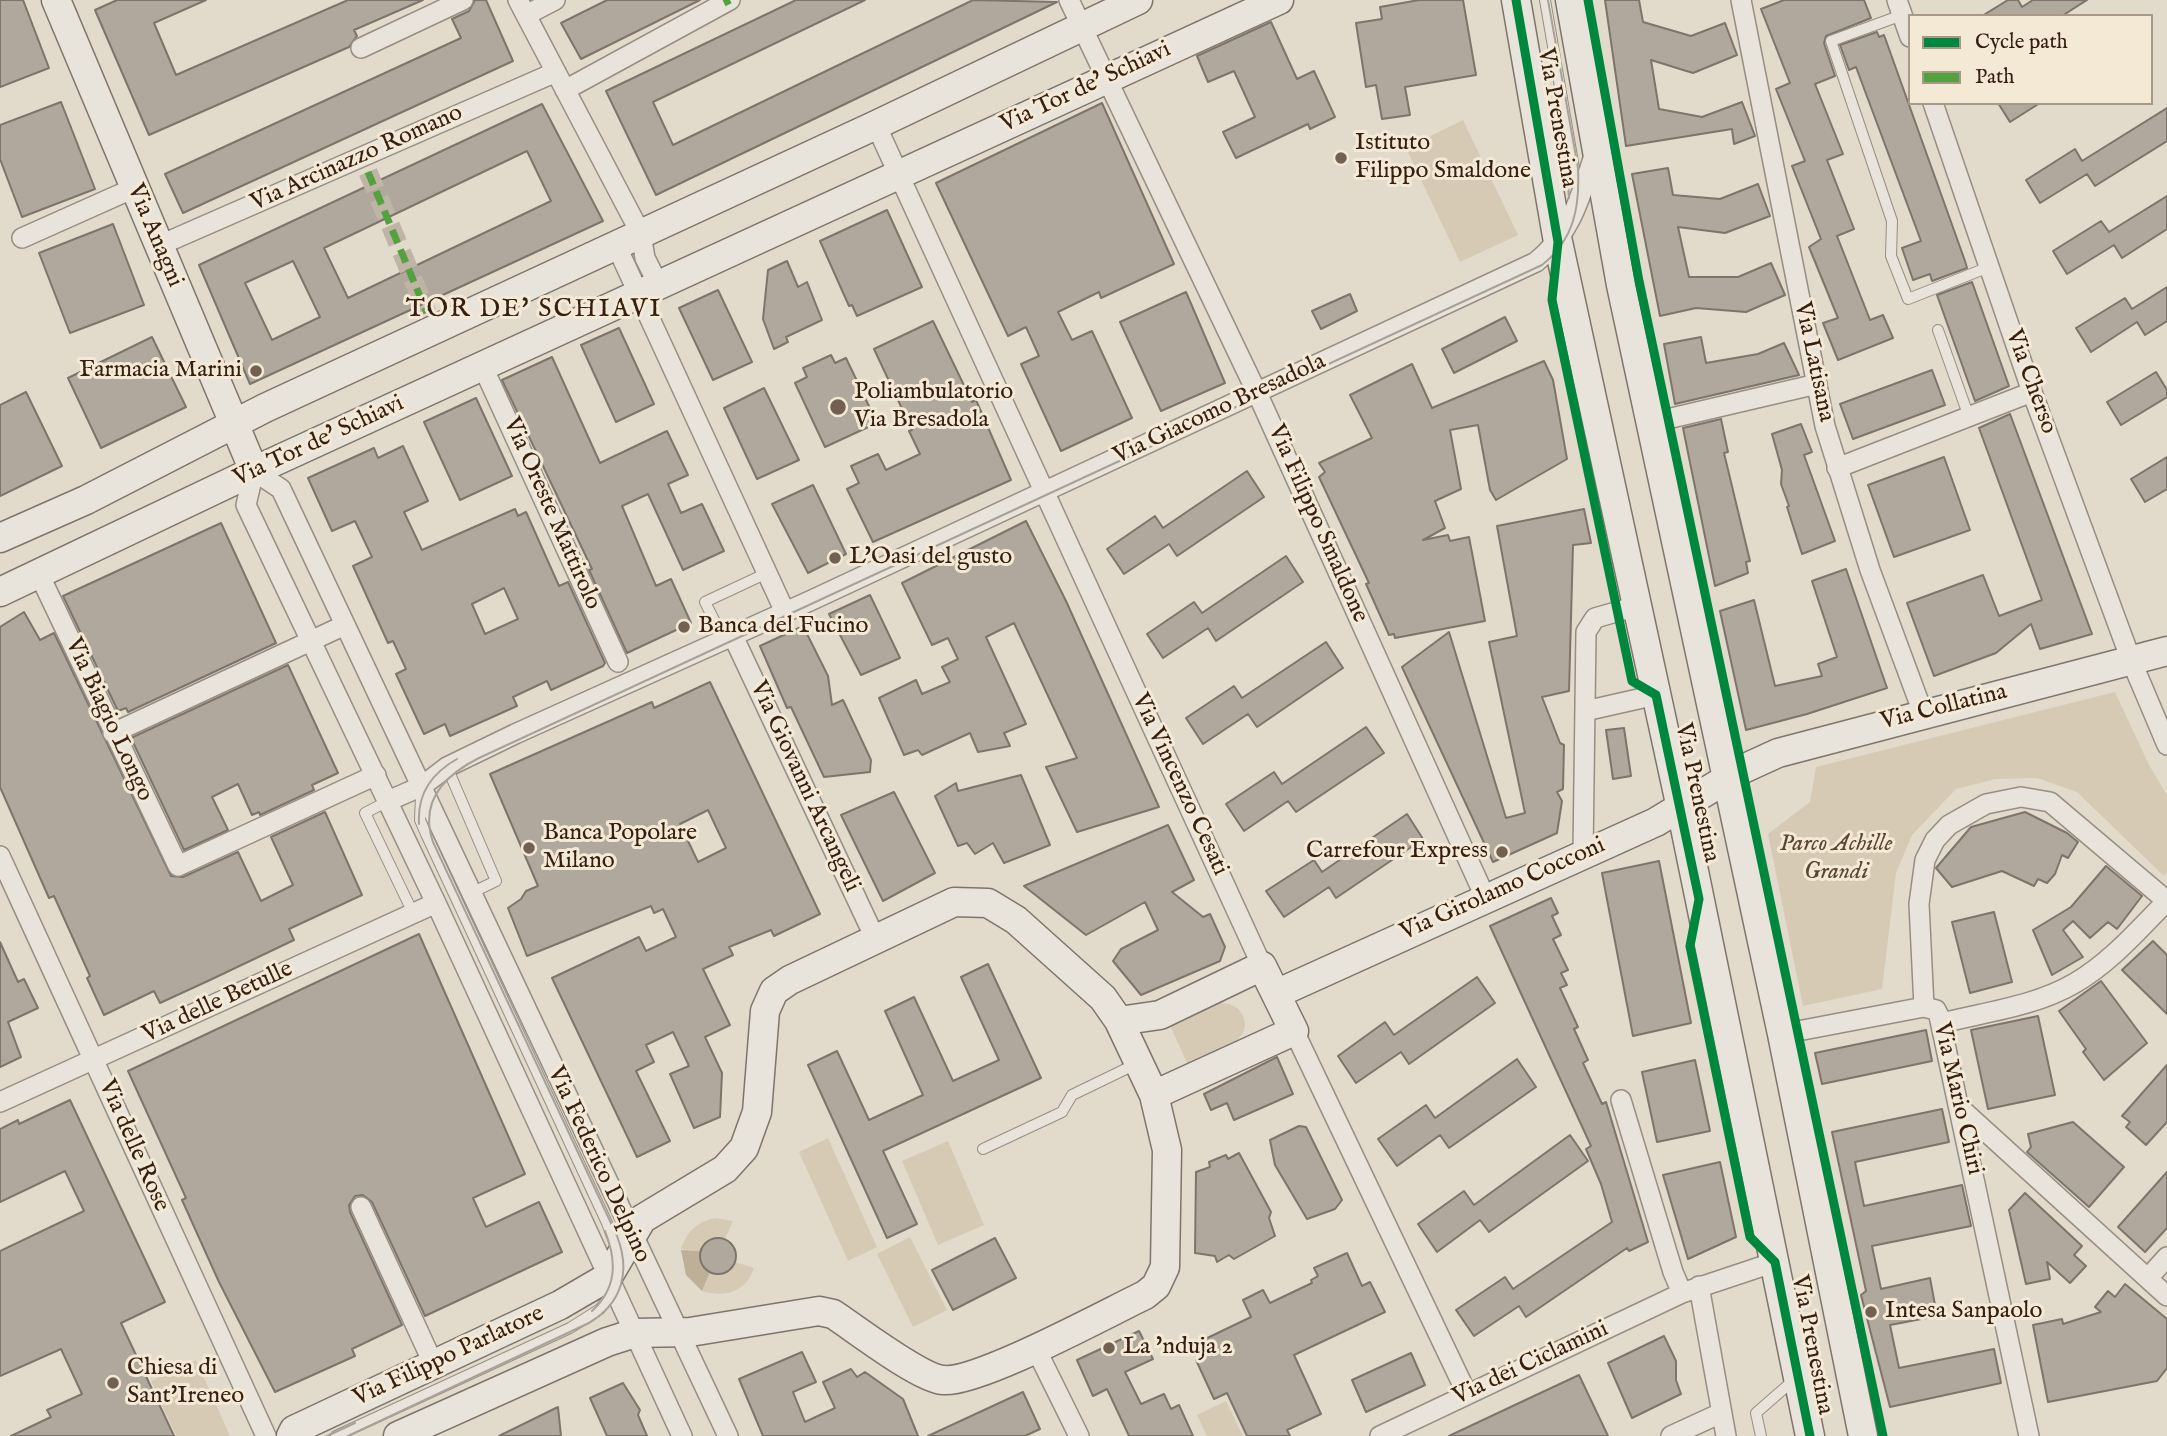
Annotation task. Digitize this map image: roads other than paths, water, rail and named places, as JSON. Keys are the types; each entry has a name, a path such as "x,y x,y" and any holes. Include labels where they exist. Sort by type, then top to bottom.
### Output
{"main road":[{"name":"Via Anagni","path":"56,0 254,471"},
{"path":"0,538 86,500 234,424 1138,0"},
{"name":"Via Prenestina","path":"1516,0 1558,242 1681,808 1810,1436"},
{"name":"Via Prenestina","path":"1570,0 1596,150 1650,423 1782,1034 1863,1436"},
{"name":"Via Tor de' Schiavi","path":"0,592 254,471 1274,1"},
{"name":"Via Collatina","path":"1727,779 1796,747 2167,651"},
{"name":"Via Girolamo Cocconi","path":"1276,994 1681,808 1727,779"},
{"name":"Via Filippo Parlatore","path":"291,1436 294,1430 559,1305 619,1265 636,1227 652,1212 725,1169 736,1159 753,1128 763,1022 767,1004 774,991 876,938 954,902 988,903 1016,920 1091,985 1119,1021 1154,1095 1167,1150 1167,1245 1163,1273 1156,1286 1144,1295 974,1375 943,1380 925,1374 833,1314 819,1311 678,1334 635,1333 607,1342 398,1436"},
{"path":"1119,1021 1160,1015 1262,966"},
{"name":"Via Vincenzo Cesati","path":"1262,966 1294,1031"},
{"path":"1154,1095 1294,1031"}],"street":[{"path":"361,48 464,0"},
{"path":"555,0 522,8 561,81 785,612"},
{"name":"Via Filippo Smaldone","path":"1069,0 1257,393 1485,897"},
{"name":"Via Latisana","path":"1741,0 1817,384 1837,468 1870,570 1923,713"},
{"name":"Via Arcinazzo Romano","path":"158,246 561,81 727,2"},
{"path":"1900,8 1908,31"},
{"name":"Via Cherso","path":"1934,105 2032,392 2131,660 2167,745"},
{"path":"876,125 898,174"},
{"name":"Via Giacomo Bresadola","path":"729,638 1536,262 1558,242 1581,193 1596,150"},
{"name":"Via Vincenzo Cesati","path":"898,174 1262,966"},
{"path":"22,238 134,188"},
{"path":"628,240 645,258 649,291"},
{"name":"Via Oreste Mattirolo","path":"483,367 618,662"},
{"path":"1650,423 1817,384"},
{"path":"1837,468 2032,392"},
{"path":"254,471 281,489 422,786 453,898 388,801 246,505 254,471"},
{"name":"Via Biagio Longo","path":"39,574 178,866 376,775"},
{"path":"1583,853 1584,646 1588,627 1599,616 1637,606"},
{"path":"113,733 345,625"},
{"path":"388,801 422,786 447,767 729,638"},
{"name":"Via Giovanni Arcangeli","path":"729,638 876,938"},
{"path":"1584,711 1656,695"},
{"name":"Via Mario Chiri","path":"2029,1436 1942,1023 1936,1010 1924,1007 1919,904 1925,860 1935,840 1949,825 1986,804 2021,797 2050,802 2167,901"},
{"name":"Via delle Rose","path":"0,856 266,1436"},
{"name":"Via delle Betulle","path":"0,1102 453,898"},
{"name":"Via Federico Delpino","path":"453,898 619,1265 635,1333 682,1436"},
{"name":"Via Federico Delpino","path":"453,898 619,1265 678,1334 728,1436"},
{"path":"1942,1023 2020,1005 2074,984 2111,958 2167,901"},
{"path":"1782,1034 1924,1007"},
{"name":"Via Vincenzo Cesati","path":"1294,1031 1467,1394"},
{"path":"1621,1100 1673,1272 1691,1289 1726,1436"},
{"path":"1960,1108 2167,1296"},
{"path":"361,1206 433,1363"},
{"path":"2148,1278 2167,1256"},
{"name":"Via dei Ciclamini","path":"1380,1436 1691,1289 1775,1262"},
{"path":"1035,1347 1079,1436"},
{"path":"1671,1436 1721,1413"}],"lane":[{"path":"1545,0 1575,174 1581,193"},
{"path":"1900,8 1831,41 1892,221 1891,256 1908,299 1989,267"},
{"path":"1938,330 1969,417"},
{"path":"729,638 705,602 767,573"},
{"path":"447,767 496,881 453,898"},
{"path":"388,801 365,813 413,914"},
{"path":"983,1149 1062,1112 1072,1095 1139,1062"},
{"path":"336,1436 570,1328 600,1310 619,1265"},
{"path":"1761,1436 1756,1413 1798,1376"}],"tunnel":[{"path":"368,172 427,313"}],"tram line":[{"path":"348,1436 589,1323 600,1315 616,1296 623,1274 617,1236 433,842 430,827 432,802 446,781 479,758 1542,265 1568,234 1578,196 1578,168 1548,0"},
{"path":"1556,104 1569,180"},
{"path":"1567,171 1569,198"},
{"path":"419,824 421,803 428,786 440,771 457,759"},
{"path":"592,1311 606,1293 612,1274 612,1253 605,1231"},
{"path":"327,1436 355,1423"}],"place":[{"name":"Istituto Filippo Smaldone","path":"1341,158"},
{"name":"Farmacia Marini","path":"256,371"},
{"name":"Poliambulatorio Via Bresadola","path":"838,407"},
{"name":"L'Oasi del gusto","path":"835,558"},
{"name":"Banca del Fucino","path":"684,627"},
{"name":"Banca Popolare Milano","path":"529,848"},
{"name":"Carrefour Express","path":"1502,852"},
{"name":"Intesa Sanpaolo","path":"1871,1312"},
{"name":"La 'nduja 2","path":"1109,1348"},
{"name":"Chiesa di Sant'Ireneo","path":"113,1383"}],"district":[{"name":"TOR DE' SCHIAVI","path":"534,311"}],"park label":[{"name":"Parco Achille Grandi","path":"1836,859"}]}
